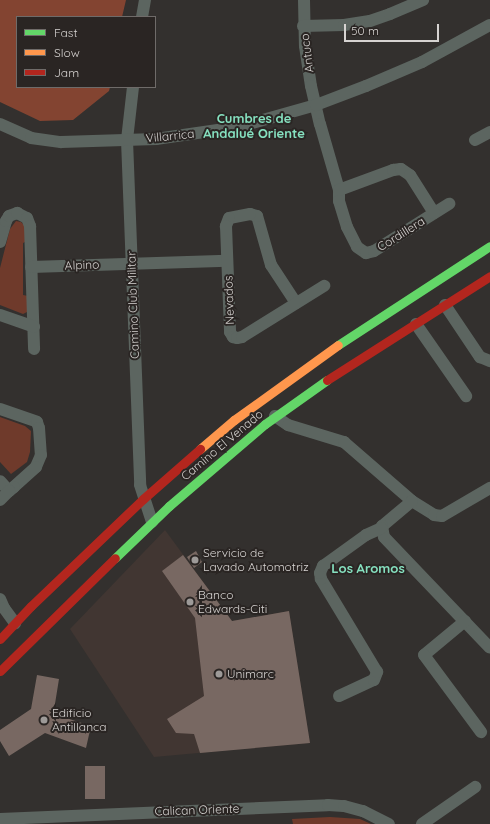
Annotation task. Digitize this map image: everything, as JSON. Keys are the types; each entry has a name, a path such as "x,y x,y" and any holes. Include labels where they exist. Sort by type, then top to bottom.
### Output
{"street":[{"path":"142,16 146,0"},
{"name":"Antuco","path":"304,0 307,66 316,105"},
{"path":"304,26 328,26 360,23 401,5 423,0"},
{"name":"Villarrica","path":"0,124 38,140 62,142 156,139 212,132 265,120 316,105 394,75 490,25"},
{"name":"Camino Club Militar","path":"133,88 128,140 140,485 143,499 152,522"},
{"name":"Cordillera","path":"316,105 339,190 339,201 351,237 361,251 366,253 374,251 449,204"},
{"path":"475,140 490,132"},
{"name":"Cordillera","path":"339,190 393,170 401,169 410,175 434,213"},
{"path":"0,242 7,218 15,214 25,216 30,226 34,349"},
{"name":"Nevados","path":"296,303 271,265 259,221 255,215 250,214 231,217 227,220 230,332 234,338 242,337 324,286"},
{"name":"Camino El Venado","path":"0,640 15,623 143,499 216,435 280,385 316,360 490,246"},
{"name":"Nevados","path":"132,264 227,261"},
{"name":"Alpino","path":"31,267 132,264"},
{"name":"Camino El Venado","path":"0,671 184,492 275,416 490,276"},
{"path":"445,305 480,357 490,361"},
{"path":"0,315 34,327"},
{"path":"416,324 466,396"},
{"path":"0,409 35,421 39,428 41,455 39,463 21,482 9,490 0,500"},
{"path":"275,416 288,425 344,442 412,500 434,515 442,516 490,488"},
{"path":"0,481 9,490"},
{"path":"412,500 385,522 382,528 384,537 465,620 490,648"},
{"path":"339,696 374,680 377,672 321,579 320,573 324,566 366,535 382,528"},
{"path":"0,599 15,623"},
{"path":"465,620 424,655 481,732"},
{"path":"422,824 475,787"},
{"name":"Calican Oriente","path":"0,819 328,805 344,806 363,811 389,824"}],"shaded area":[{"path":"0,0 126,0 122,16 16,16 16,88 110,88 109,91 73,120 40,121 0,102"},
{"path":"16,221 21,222 25,226 27,241 23,243 23,295 28,296 29,306 27,312 23,314 0,305 0,268 10,229"},
{"path":"0,417 25,426 31,431 30,452 27,462 11,474 0,462"},
{"path":"165,530 232,621 289,611 310,743 154,757 70,629"},
{"path":"330,817 360,819 371,824 293,824 292,819"}],"building":[{"name":"Servicio de Lavado Automotriz","path":"196,551 202,562 194,568 187,557"},
{"path":"183,555 232,621 289,611 310,743 200,753 194,734 176,733 167,719 204,696 195,618 162,571"},
{"name":"Edificio Antillanca","path":"37,675 59,679 54,710 57,715 91,726 86,748 45,733 9,756 0,741 0,730 31,709"},
{"path":"85,766 105,766 105,799 85,799"}],"traffic: fast":[{"path":"338,345 490,246"},
{"path":"115,558 169,506 265,424 327,380"}],"traffic: slow":[{"path":"200,449 234,420 338,345"}],"traffic: jam":[{"path":"327,380 490,276"},
{"path":"0,639 31,606 143,499 200,449"},
{"path":"0,671 115,558"}],"place":[{"name":"Servicio de Lavado Automotriz","path":"195,560"},
{"name":"Banco Edwards-Citi","path":"190,602"},
{"name":"Unimarc","path":"219,674"},
{"name":"Edificio Antillanca","path":"44,720"}],"district":[{"name":"Cumbres de Andalué Oriente","path":"254,126"},
{"name":"Los Aromos","path":"368,568"}]}
